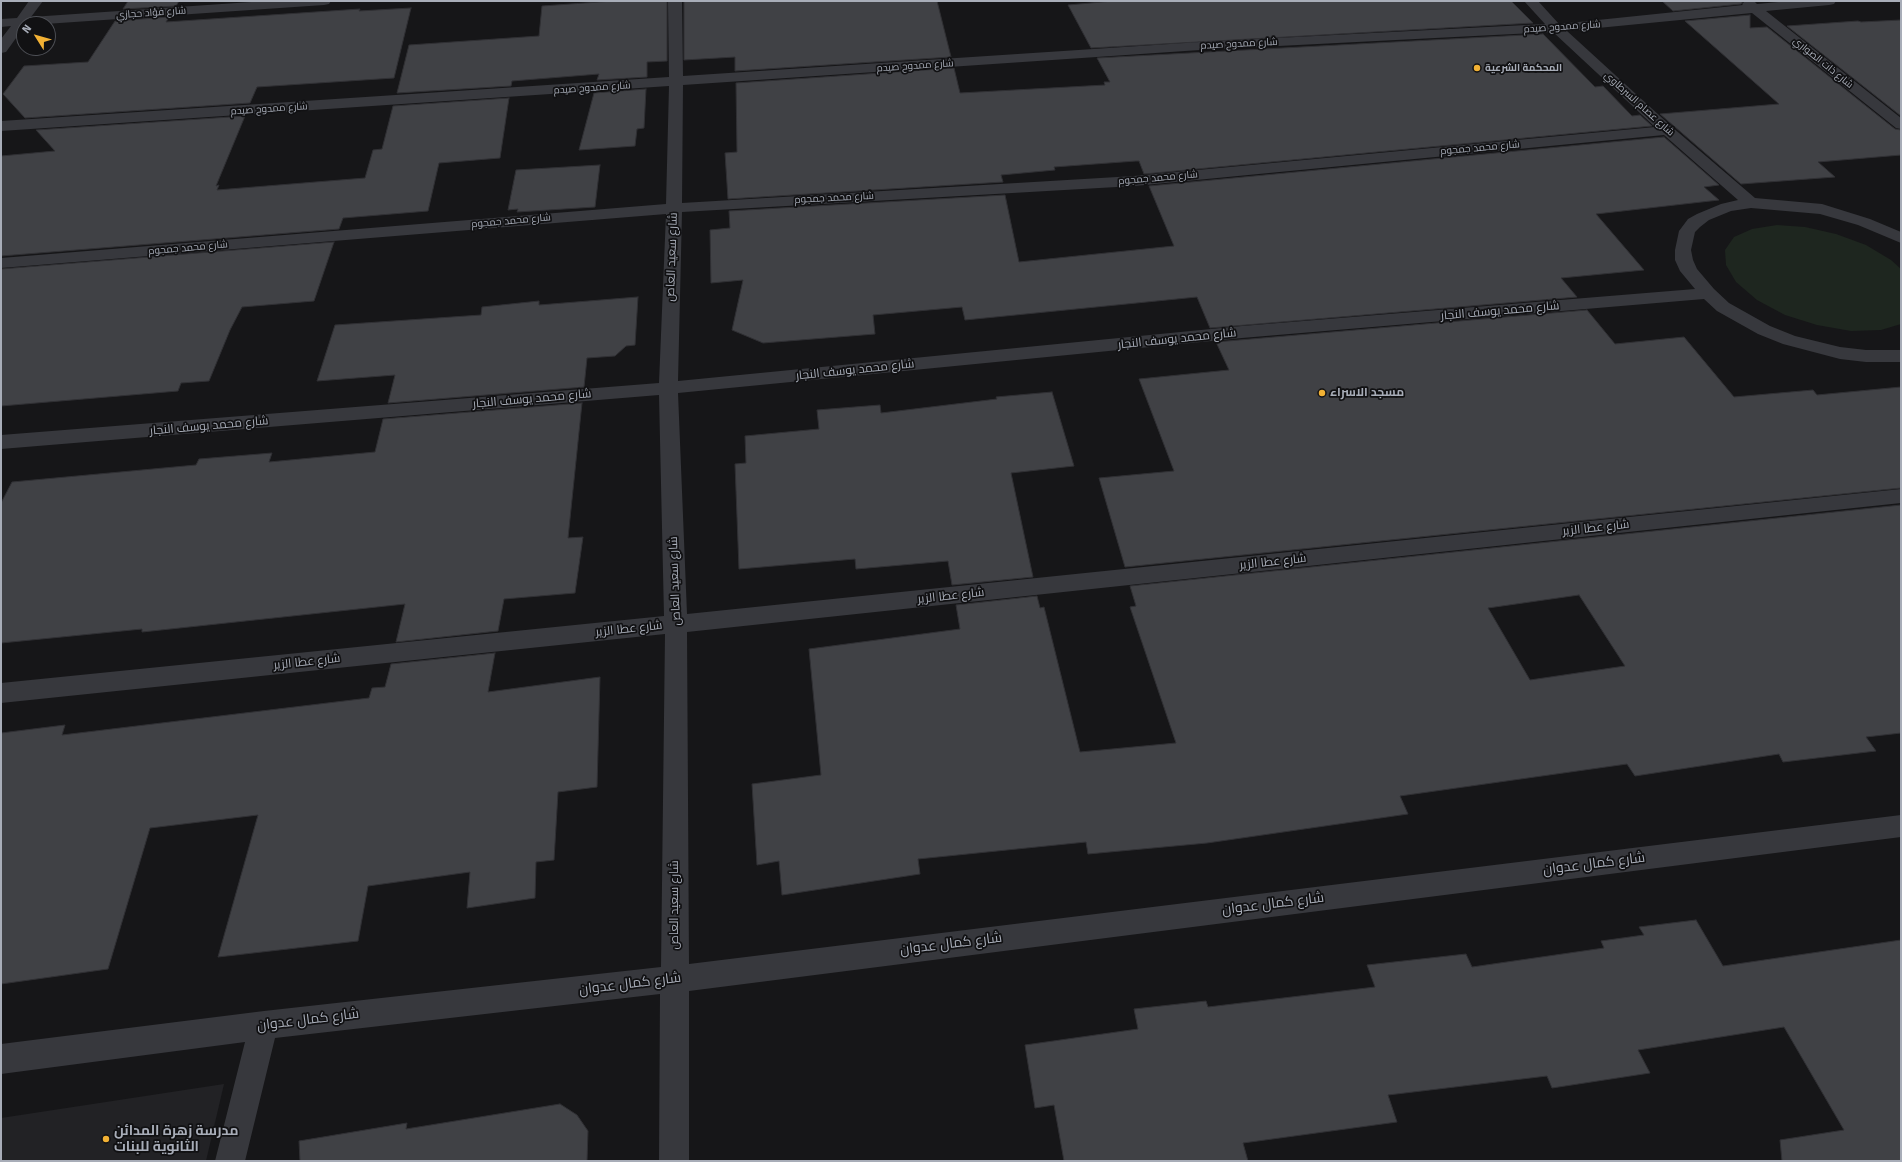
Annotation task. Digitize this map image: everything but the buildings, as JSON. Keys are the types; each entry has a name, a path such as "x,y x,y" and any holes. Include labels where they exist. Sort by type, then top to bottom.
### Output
{"street":[{"path":"25,16 36,1"},
{"name":"شارع فؤاد حجازي","path":"56,20 324,1"},
{"name":"شارع سعيد العاص","path":"674,1161 676,624 668,388 674,208 676,82 675,1"},
{"name":"شارع عصام السرطاوي","path":"1531,1 1556,28 1667,130 1751,203"},
{"name":"شارع ممدوح صيدم","path":"1,126 1200,46 1556,28 1750,5 1829,1"},
{"name":"شارع ذات الصواري","path":"1750,5 1901,125"},
{"name":"شارع فؤاد حجازي","path":"1,23 16,22"},
{"path":"1,49 16,29"},
{"name":"شارع محمد جمجوم","path":"1,263 674,208 1134,181 1667,130"},
{"path":"1901,238 1864,222 1822,210 1793,205 1751,203 1714,211 1694,223 1687,231 1683,250 1684,260 1697,282 1723,307 1743,319 1789,340 1840,353 1866,356 1901,356"},
{"name":"شارع محمد يوسف النجار","path":"1,442 668,388 1242,332 1708,294"},
{"name":"شارع عطا الزير","path":"1,693 1901,496"},
{"name":"شارع كمال عدوان","path":"1,1059 264,1025 675,979 1901,826"},
{"path":"230,1161 264,1025"}],"shaded area":[{"path":"1777,225 1805,227 1836,234 1866,245 1891,260 1901,269 1901,324 1881,330 1851,331 1817,325 1785,315 1757,300 1736,282 1726,265 1725,250 1734,237 1752,229"},
{"name":"مدرسة زهرة المدائن الثانوية للبنات","path":"224,1084 206,1161 1,1161 1,1118"}],"place":[{"name":"المحكمة الشرعية","path":"1477,68"},
{"name":"مسجد الاسراء","path":"1322,393"},
{"name":"مدرسة زهرة المدائن الثانوية للبنات","path":"106,1139"}]}
